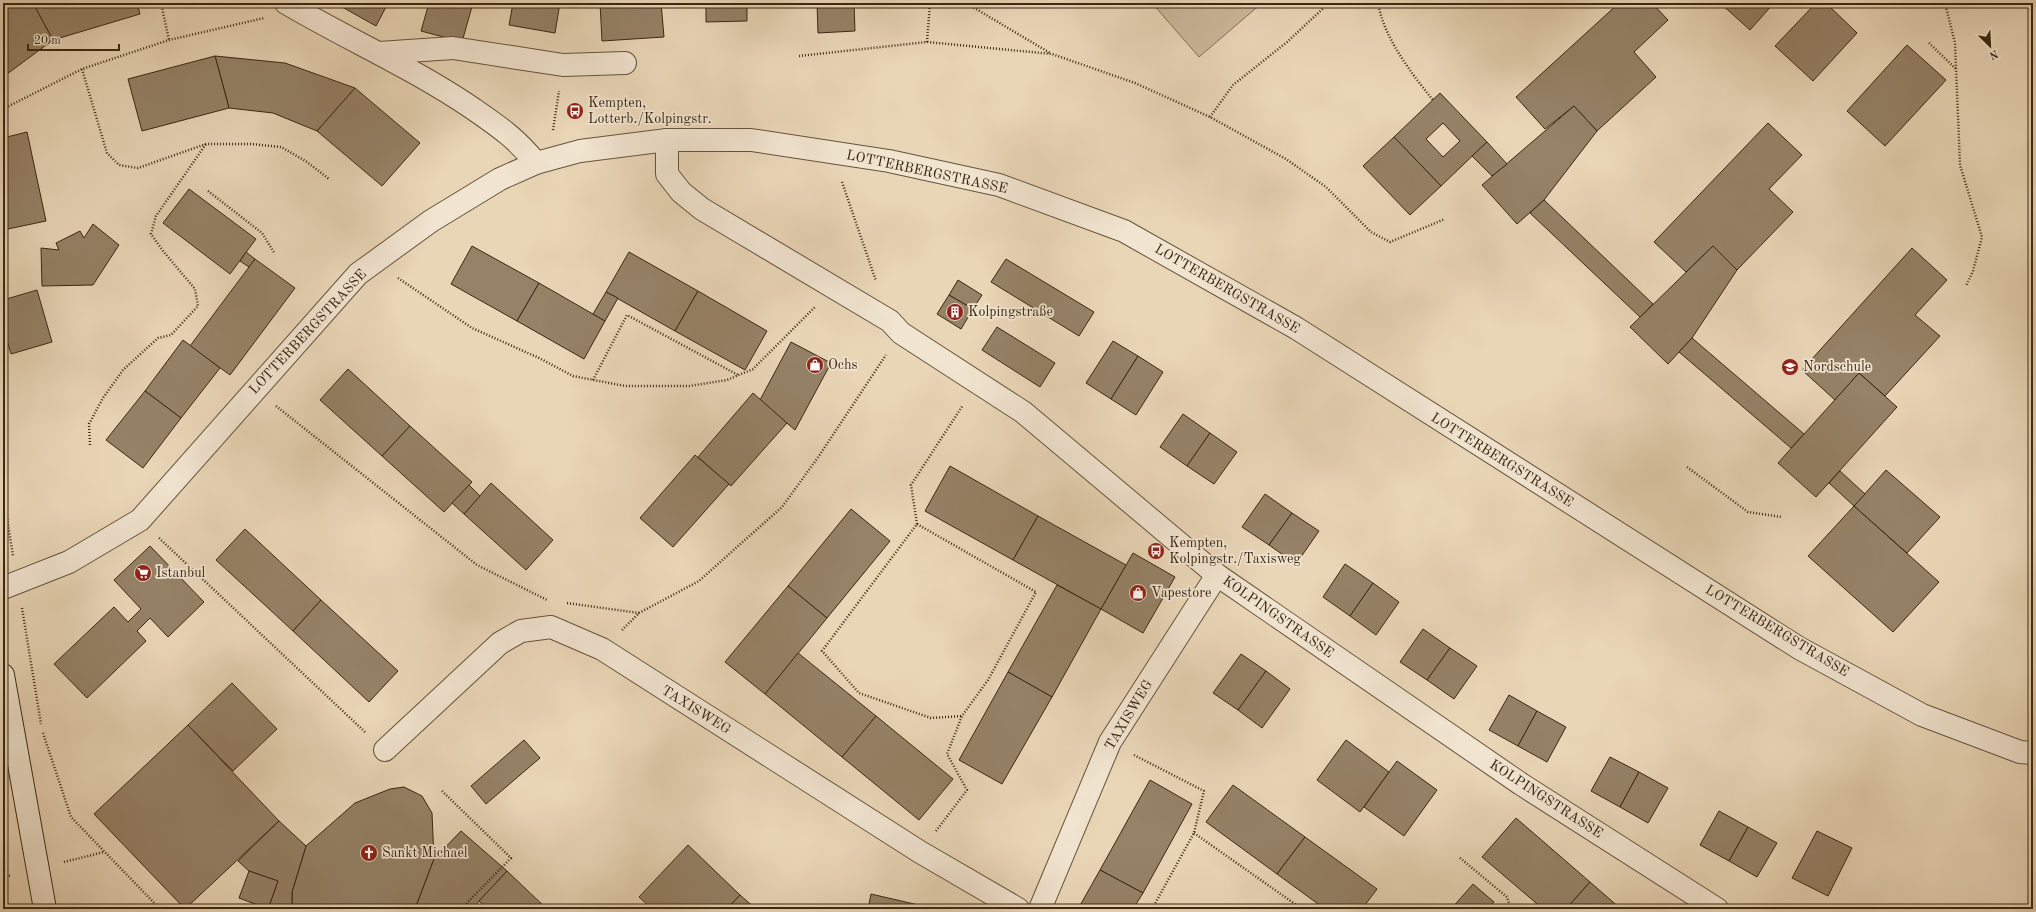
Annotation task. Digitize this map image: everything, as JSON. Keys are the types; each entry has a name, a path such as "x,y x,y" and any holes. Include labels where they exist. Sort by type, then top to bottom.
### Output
{"street":[{"path":"288,4 438,85 507,132 542,162"},
{"path":"379,53 453,48 563,65 626,63"},
{"name":"LOTTERBERGSTRASSE","path":"10,585 69,562 140,520 358,274 431,221 500,179 542,162 580,151 667,140 750,140 889,161 999,185 1124,231 1296,328 1799,648 1922,715 2020,752 2033,753"},
{"name":"KOLPINGSTRASSE","path":"667,140 667,174 681,192 702,209 896,327 979,384 1023,412 1217,575 1521,784 1717,909"},
{"name":"TAXISWEG","path":"1040,909 1110,742 1217,575"},
{"name":"TAXISWEG","path":"385,750 500,642 521,631 551,628 602,649 920,852 1018,909"},
{"path":"3,675 45,909"}],"path":[{"path":"161,3 169,40"},
{"path":"927,42 930,3"},
{"path":"966,3 1052,54 1135,83 1210,117 1286,158 1326,187 1371,232 1390,242 1445,219"},
{"path":"1210,117 1232,85 1287,42 1328,3"},
{"path":"1378,3 1380,16 1407,67 1433,100"},
{"path":"1945,3 1955,44 1960,165 1982,236 1973,271 1966,286"},
{"path":"3,109 82,69 169,40 284,13 288,4"},
{"path":"799,56 927,42 1052,54"},
{"path":"1929,43 1956,69"},
{"path":"542,162 563,65"},
{"path":"82,69 107,154 119,164 138,168 206,144 251,144 281,147 307,162 329,180"},
{"path":"90,445 89,424 103,398 123,370 158,338 171,335 198,306 195,290 162,251 152,234 156,216 206,144"},
{"path":"602,649 639,613 699,581 782,507 819,456 896,327 832,152"},
{"path":"208,191 262,233 275,254"},
{"path":"376,261 472,328 539,358 572,376 625,386 690,386 727,380 753,369 835,289"},
{"path":"593,380 627,315 738,375"},
{"path":"962,716 931,718 859,693 822,651 917,524 911,485 962,406 979,384"},
{"path":"255,389 477,565 547,600 555,601"},
{"path":"1687,467 1748,512 1782,517"},
{"path":"3,492 10,585 43,735 71,817 160,909"},
{"path":"140,520 385,750"},
{"path":"917,524 1036,592 988,680 962,716 947,754 967,790 920,852"},
{"path":"547,600 551,628"},
{"path":"562,602 639,613"},
{"path":"1110,742 1204,791 1194,833 1152,909"},
{"path":"442,791 511,858 461,909"},
{"path":"1194,833 1302,909"},
{"path":"1460,858 1507,897 1511,909"},
{"path":"4,909 7,877"}],"shaded area":[{"path":"1152,3 1262,3 1199,57"}],"building":[{"path":"3,3 33,3 53,40 3,77"},
{"path":"33,3 137,3 140,14 53,40"},
{"path":"335,3 388,3 376,26"},
{"path":"429,3 473,3 462,42 421,31"},
{"path":"513,3 560,3 555,33 509,25"},
{"path":"600,3 661,3 664,37 602,41"},
{"path":"706,3 747,3 747,21 706,22"},
{"path":"817,3 854,3 855,31 818,33"},
{"path":"1619,3 1652,3 1668,20 1634,52 1656,77 1597,131 1574,106 1545,129 1516,97"},
{"path":"1720,3 1774,3 1750,30"},
{"path":"1816,3 1826,3 1857,33 1813,81 1775,46"},
{"path":"1907,45 1946,80 1885,146 1847,111"},
{"path":"215,56 285,63 355,88 317,131 273,113 229,108"},
{"path":"215,56 229,108 142,131 128,79"},
{"path":"355,88 420,143 382,186 317,131"},
{"path":"1440,93 1487,142 1441,186 1394,137","holes":["1443,123 1460,141 1443,157 1426,139"]},
{"path":"1574,106 1597,131 1544,200 1517,224 1482,185"},
{"path":"1768,123 1802,155 1769,189 1793,212 1737,270 1713,246 1686,272 1654,242"},
{"path":"27,132 46,221 3,230 3,138"},
{"path":"1394,137 1441,186 1410,215 1363,166"},
{"path":"1487,142 1507,164 1492,176 1472,156"},
{"path":"189,189 256,239 230,274 163,223"},
{"path":"1544,200 1653,304 1640,317 1530,213"},
{"path":"93,224 119,245 93,285 42,286 41,248 59,250 56,243 80,231 84,238"},
{"path":"472,246 539,283 517,321 451,284"},
{"path":"1713,246 1737,270 1692,338 1668,364 1630,327"},
{"path":"1912,248 1947,280 1915,315 1940,336 1885,396 1859,373 1835,400 1802,370"},
{"path":"246,252 255,259 249,267 240,261"},
{"path":"629,252 698,291 675,331 606,292"},
{"path":"255,259 295,288 230,375 190,346"},
{"path":"1006,259 1094,312 1079,336 991,282"},
{"path":"958,280 982,295 973,309 949,295"},
{"path":"539,283 605,321 584,359 517,321"},
{"path":"37,290 52,342 11,354 3,326 3,300"},
{"path":"698,291 767,331 745,370 675,331"},
{"path":"606,292 618,298 605,321 593,314"},
{"name":"Kolpingstraße","path":"949,295 973,309 961,329 937,314"},
{"path":"997,327 1055,363 1040,387 982,350"},
{"path":"1692,338 1804,434 1791,448 1679,352"},
{"path":"183,340 220,368 181,418 145,391"},
{"path":"1113,341 1138,356 1111,399 1086,383"},
{"path":"791,342 831,363 795,430 760,400"},
{"path":"1138,356 1163,372 1136,415 1111,399"},
{"path":"348,369 410,426 382,456 320,400"},
{"path":"1859,373 1897,407 1816,497 1778,463"},
{"path":"145,391 181,418 143,468 106,440"},
{"path":"753,393 787,423 731,486 698,457"},
{"path":"1183,414 1210,433 1187,466 1160,447"},
{"path":"410,426 472,482 444,512 382,456"},
{"path":"1210,433 1237,452 1214,484 1187,466"},
{"path":"695,455 729,484 673,547 640,518"},
{"path":"950,466 1038,516 1013,560 925,511"},
{"path":"1886,470 1940,517 1907,553 1854,506"},
{"path":"1840,471 1865,494 1854,506 1829,483"},
{"path":"491,483 553,540 526,570 464,514"},
{"path":"469,485 480,496 464,514 452,503"},
{"path":"1265,494 1292,513 1269,545 1242,527"},
{"path":"1854,506 1939,582 1893,632 1808,556"},
{"path":"851,509 890,541 827,618 788,586"},
{"path":"1292,513 1319,531 1296,564 1269,545"},
{"path":"1038,516 1126,565 1101,609 1013,560"},
{"path":"245,529 321,600 293,631 216,560"},
{"path":"150,546 204,602 168,637 150,618 137,631 146,641 87,698 54,664 114,607 128,622 141,609 114,580"},
{"name":"Vapestore","path":"1133,553 1175,577 1143,633 1101,609"},
{"path":"1345,564 1373,583 1350,616 1323,597"},
{"path":"1373,583 1399,602 1376,635 1350,616"},
{"path":"1057,585 1101,609 1052,697 1008,672"},
{"path":"788,586 827,618 765,694 725,662"},
{"path":"321,600 398,671 369,702 293,631"},
{"path":"1423,629 1450,648 1427,680 1400,662"},
{"path":"1450,648 1477,666 1454,699 1427,680"},
{"path":"798,653 876,716 842,757 765,694"},
{"path":"1241,654 1266,671 1238,710 1213,693"},
{"path":"1266,671 1290,689 1262,728 1238,710"},
{"path":"1008,672 1052,697 1002,784 959,760"},
{"path":"232,683 277,729 233,771 188,725"},
{"path":"1509,695 1537,711 1518,746 1489,730"},
{"path":"1537,711 1566,727 1547,762 1518,746"},
{"path":"876,716 953,779 919,820 842,757"},
{"path":"188,725 279,821 185,909 94,814"},
{"path":"524,740 540,758 486,804 471,786"},
{"path":"1346,740 1389,772 1360,812 1317,780"},
{"path":"1610,757 1639,772 1620,807 1591,791"},
{"path":"1397,761 1437,790 1404,836 1364,807"},
{"path":"1639,772 1668,788 1648,823 1620,807"},
{"path":"1150,780 1192,804 1143,893 1100,870"},
{"path":"1233,785 1305,837 1277,874 1206,822"},
{"name":"Sankt Michael","path":"404,787 422,796 432,813 434,859 415,909 292,909 292,892 306,846 355,803 390,789"},
{"path":"1719,811 1748,827 1729,861 1700,845"},
{"path":"1516,818 1590,882 1566,909 1543,909 1482,857"},
{"path":"279,821 306,846 292,892 292,909 268,909 278,881 249,871 238,861"},
{"path":"1748,827 1777,843 1757,877 1729,861"},
{"path":"461,831 507,871 472,909 415,909 434,859"},
{"path":"1817,831 1852,848 1828,896 1792,878"},
{"path":"1305,837 1377,889 1362,909 1325,909 1277,874"},
{"path":"688,845 740,895 727,909 652,909 639,897"},
{"path":"1100,870 1143,893 1133,909 1078,909"},
{"path":"249,871 278,881 268,909 239,898"},
{"path":"507,871 547,909 488,909 479,901"},
{"path":"1590,882 1621,909 1566,909"},
{"path":"1473,884 1494,902 1487,909 1451,909"},
{"path":"871,894 936,909 868,909"},
{"path":"740,895 756,909 727,909"}],"place":[{"name":"Kempten, Lotterb./Kolpingstr.","path":"575,111"},
{"name":"Kolpingstraße","path":"955,312"},
{"name":"Ochs","path":"815,365"},
{"name":"Nordschule","path":"1790,367"},
{"name":"Kempten, Kolpingstr./Taxisweg","path":"1156,551"},
{"name":"Istanbul","path":"143,573"},
{"name":"Vapestore","path":"1138,593"},
{"name":"Sankt Michael","path":"369,853"}]}
